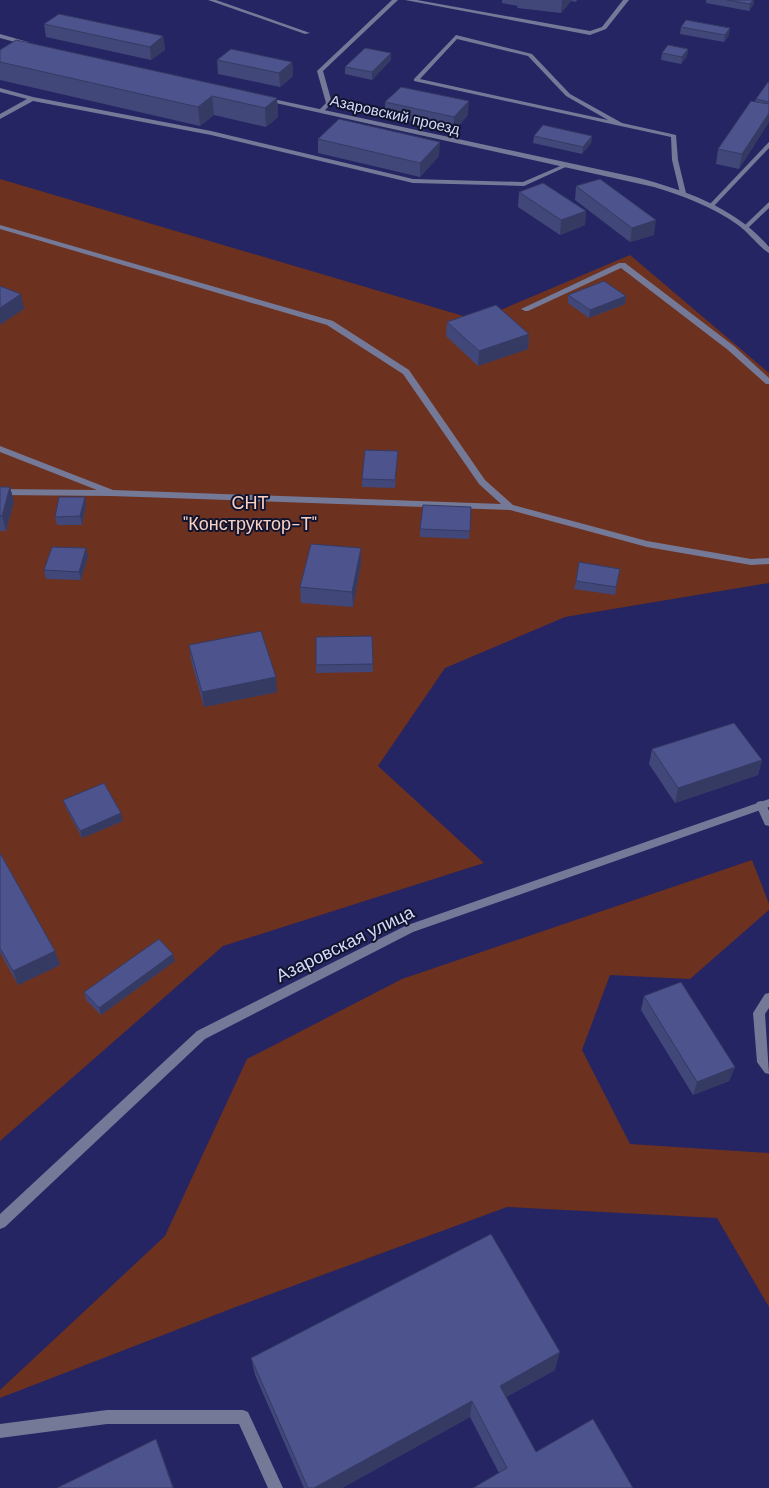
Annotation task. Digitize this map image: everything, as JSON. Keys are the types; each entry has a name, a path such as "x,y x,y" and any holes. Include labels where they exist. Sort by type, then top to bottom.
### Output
{"street":[{"path":"211,0 307,33"},
{"path":"321,111 329,103 320,71 394,0"},
{"path":"408,0 590,32 600,32 626,0"},
{"path":"446,7 454,0"},
{"path":"0,36 29,44"},
{"path":"620,124 568,95 530,55 456,37 416,80 674,136 675,160 683,193"},
{"path":"0,90 32,99 212,133 413,181 524,184 566,165"},
{"name":"Азаровский проезд","path":"252,96 638,180 683,193 712,205 746,228 769,250"},
{"path":"0,117 32,99"},
{"path":"712,205 769,144"},
{"path":"746,228 769,204"},
{"path":"0,227 330,323 406,372 482,482 510,507"},
{"path":"525,309 622,265 731,348 769,382"},
{"path":"0,449 112,493"},
{"path":"0,492 112,493 510,507 647,544 751,562 769,561"},
{"path":"765,804 769,822"},
{"name":"Азаровская улица","path":"0,1223 201,1035 409,929 765,804"},
{"path":"769,998 759,1013 763,1062 769,1069"},
{"path":"0,1430 107,1417 243,1417 276,1488"}],"green space":[{"name":"СНТ \"Конструктор-Т\"","path":"0,179 477,320 630,255 769,373 769,583 565,617 445,668 378,766 484,863 223,946 0,1141"},
{"path":"752,860 769,904 769,910 690,979 610,975 582,1050 630,1144 769,1153 769,1307 717,1218 507,1207 233,1308 0,1398 0,1390 165,1236 247,1059 402,979"}],"building":[{"path":"727,0 753,0 750,4"},
{"path":"59,14 163,36 150,47 44,24"},
{"path":"686,20 730,28 725,35 681,27"},
{"path":"16,40 277,98 265,108 212,96 198,107 0,62 0,50"},
{"path":"668,45 688,49 682,57 662,53"},
{"path":"365,48 391,53 372,72 345,67"},
{"path":"231,49 292,62 279,73 217,60"},
{"path":"768,82 769,102 756,99"},
{"path":"401,87 469,101 454,117 385,102"},
{"path":"751,101 769,104 769,113 742,154 718,149"},
{"path":"339,119 440,142 420,163 318,139"},
{"path":"543,125 592,136 583,147 534,136"},
{"path":"600,179 656,220 632,228 576,186"},
{"path":"543,183 586,211 561,220 519,192"},
{"path":"604,281 626,296 590,310 568,295"},
{"path":"0,286 21,294 0,308"},
{"path":"496,305 529,334 479,351 447,322"},
{"path":"365,450 398,451 395,480 362,479"},
{"path":"0,487 10,487 2,516 0,516"},
{"path":"59,497 85,497 80,516 55,517"},
{"path":"423,505 471,507 470,531 420,529"},
{"path":"311,544 361,548 352,592 300,587"},
{"path":"52,547 86,548 79,572 44,570"},
{"path":"579,562 620,569 616,587 576,581"},
{"path":"261,631 276,677 202,692 189,645"},
{"path":"372,636 373,664 316,665 316,637"},
{"path":"734,723 762,760 678,788 652,749"},
{"path":"104,783 121,813 80,831 63,800"},
{"path":"0,853 55,951 13,971 0,948"},
{"path":"159,939 173,954 99,1008 84,992"},
{"path":"681,982 735,1067 697,1082 644,996"},
{"path":"491,1234 560,1352 500,1386 536,1452 593,1419 633,1488 473,1488 507,1468 472,1401 314,1488 308,1488 251,1358"},
{"path":"156,1439 173,1488 57,1488"}]}
